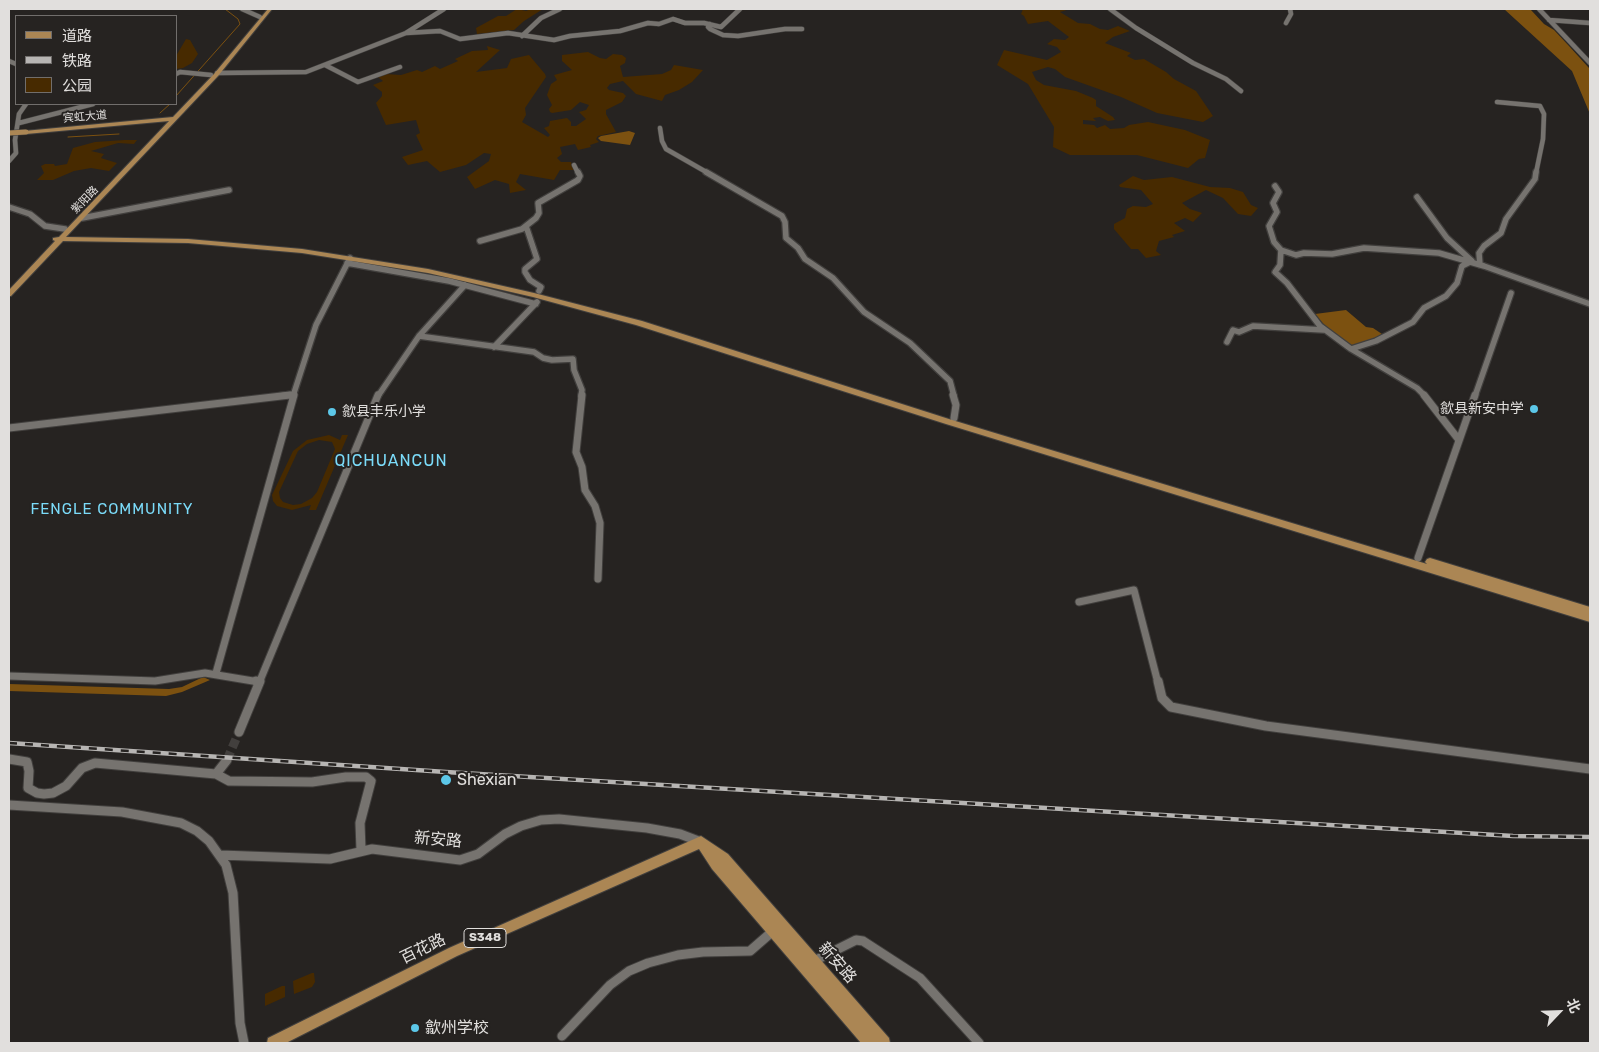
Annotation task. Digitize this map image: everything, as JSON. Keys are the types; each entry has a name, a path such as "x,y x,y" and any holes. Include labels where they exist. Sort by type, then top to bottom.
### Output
{"main road":[{"path":"170,121 266,9"},
{"path":"170,121 218,73 270,9"},
{"name":"宾虹大道","path":"9,134 170,121"},
{"name":"紫阳路","path":"9,294 61,235 82,218 170,121"},
{"name":"紫阳路","path":"9,287 170,121"},
{"path":"61,235 211,242 436,272 541,294 639,323 943,420 1590,618"},
{"path":"61,235 191,237 305,248 409,263 541,294 651,322 954,418 1590,611"},
{"name":"新安路","path":"701,842 716,865 869,1043"},
{"name":"新安路","path":"701,842 724,858 884,1043"},
{"name":"百花路","path":"273,1043 453,952 701,842"}],"street":[{"path":"242,9 260,17"},
{"path":"218,73 306,72 406,33 444,9"},
{"path":"522,36 542,17 560,9"},
{"path":"406,33 440,31 460,39 503,33 554,40 570,36 622,31 645,23 659,24 674,19 685,23 723,26 740,9"},
{"path":"1110,9 1136,28 1181,54 1191,62 1226,79 1240,91"},
{"path":"1286,23 1291,14 1290,9"},
{"path":"1539,9 1590,63"},
{"path":"1549,20 1590,23"},
{"path":"710,24 708,27 710,29 723,35 738,36 786,28 802,29"},
{"path":"325,65 358,82 400,67"},
{"path":"178,73 211,75"},
{"path":"1475,263 1484,246 1501,233 1506,219 1535,179 1543,139 1544,114 1540,106 1497,102"},
{"path":"9,161 16,153 15,140 19,124 19,114 25,105"},
{"path":"19,124 89,105"},
{"path":"660,128 662,141 666,149 782,216 785,222 786,238 798,248 805,259 833,278 864,312 910,343 938,369 950,382 956,405 954,418"},
{"path":"480,241 507,234 526,226 538,216 538,203 578,180 580,176 574,165"},
{"path":"1275,186 1279,192 1273,203 1277,212 1269,226 1274,242 1282,250 1296,254 1332,254 1364,248 1439,254 1475,263 1590,304"},
{"path":"82,218 229,190"},
{"path":"1417,197 1447,238 1475,263"},
{"path":"9,207 30,214 45,226 61,235"},
{"path":"494,348 536,304 541,294 541,286 530,280 525,272 525,269 537,259 526,226"},
{"path":"1282,250 1280,265 1275,272 1287,283 1324,330 1351,350 1417,388 1459,440"},
{"path":"216,673 294,394 316,325 348,260 465,285 536,304"},
{"path":"1351,350 1376,341 1413,322 1424,308 1446,296 1457,283 1461,267 1475,263"},
{"path":"239,732 324,530 374,404 390,375 419,336 465,285"},
{"path":"1418,558 1511,293"},
{"path":"1227,342 1233,330 1239,332 1253,326 1324,330"},
{"path":"419,336 454,340 494,348 534,352 552,360 573,359 574,370 582,390 576,452 582,467 585,490 596,506 600,523 598,579"},
{"path":"9,428 294,394"},
{"path":"1079,602 1134,590 1162,698 1171,708 1266,726 1590,769"},
{"path":"9,676 155,681 216,673 225,677 259,682"},
{"path":"9,759 27,762 29,771 28,788 37,793 44,794 53,793 66,786 82,768 90,763 216,774 225,780 238,781 312,782 346,777 369,778 370,785 360,823 361,850"},
{"path":"216,774 227,760"},
{"path":"9,805 122,812 172,821 197,831 209,841 220,854 229,874 233,892 240,1023 244,1043"},
{"name":"新安路","path":"220,854 330,859 341,858 361,850 378,849 460,860 478,854 505,834 521,826 541,820 558,819 613,823 655,829 680,834 701,842"},
{"path":"562,1036 610,985 630,971 648,963 678,955 703,952 750,951 773,931"},
{"path":"814,961 856,940 867,943 920,978 979,1043"}],"green space":[{"path":"517,9 526,11 543,9 514,30 477,34 476,28 498,16 506,16"},
{"path":"1023,9 1070,9 1060,12 1078,23 1090,24 1100,29 1108,30 1118,26 1130,31 1113,37 1105,43 1131,53 1127,56 1135,60 1144,59 1196,91 1213,116 1203,122 1157,113 1121,97 1065,77 1055,69 1048,67 1032,72 1036,80 1044,85 1076,91 1093,98 1096,100 1096,106 1115,120 1108,121 1100,117 1093,118 1096,121 1083,120 1083,124 1094,125 1097,128 1105,125 1110,129 1124,128 1129,125 1148,122 1185,130 1210,140 1205,158 1199,159 1188,168 1137,155 1070,155 1053,147 1054,127 1028,84 997,65 1004,50 1047,60 1061,52 1057,47 1047,44 1054,39 1065,40 1069,37 1048,21 1028,24 1021,14"},
{"path":"186,39 190,40 198,54 192,63 178,69 178,53"},
{"path":"487,46 500,50 476,72 507,68 511,59 529,55 545,74 546,77 525,108 526,115 522,122 548,137 550,135 544,128 549,126 550,121 567,118 571,122 571,126 576,126 586,119 579,112 586,110 589,105 580,102 571,110 550,112 549,109 552,105 547,95 551,84 557,80 554,75 572,70 562,61 562,55 588,52 606,59 613,54 622,55 626,58 625,63 620,66 623,77 662,74 671,70 674,65 703,70 692,82 679,90 665,95 662,101 636,94 623,81 610,84 607,88 609,90 623,93 626,96 622,102 606,110 606,114 616,132 598,136 596,139 599,142 590,145 591,147 578,150 575,144 560,147 562,154 557,158 561,162 571,162 574,170 560,170 554,180 520,174 516,182 526,190 510,193 509,184 495,180 475,189 467,177 489,161 491,154 484,153 466,165 440,172 427,161 408,165 402,157 423,150 416,135 420,133 416,120 386,125 376,103 382,96 382,92 373,85 383,81 378,77 386,74 401,75 417,70 422,72 435,66 440,69 458,61 455,59 472,51 488,50"},
{"path":"137,140 134,144 118,143 91,151 104,154 101,158 117,163 109,171 91,168 74,171 53,180 37,180 44,173 41,166 45,164 54,164 55,166 67,164 73,148 95,142"},
{"path":"1133,176 1144,180 1172,177 1210,187 1230,188 1243,192 1251,205 1258,208 1251,216 1238,214 1223,198 1206,190 1182,203 1190,209 1202,213 1193,222 1185,218 1174,223 1185,231 1172,235 1174,237 1159,241 1156,251 1161,255 1146,258 1138,249 1131,249 1114,229 1114,224 1125,218 1127,209 1133,206 1146,207 1153,204 1141,190 1120,187 1119,185"},
{"path":"329,435 340,440 342,435 348,435 316,510 309,510 311,505 292,510 277,506 273,501 272,495 293,451 307,440","holes":["319,440 332,442 335,449 317,492 312,498 301,504 293,505 283,502 279,492 298,451 307,444"]},
{"path":"314,973 315,982 312,987 294,994 293,981"},
{"path":"285,986 285,997 265,1006 265,994"}],"shaded area":[{"path":"1504,9 1531,10 1544,24 1554,30 1589,68 1590,114 1572,71"},
{"path":"629,131 635,133 630,145 601,141 598,138 601,136"},
{"path":"1346,310 1366,327 1373,328 1382,336 1356,345 1350,345 1326,327 1315,314"},
{"path":"203,677 210,680 182,692 166,696 9,691 9,684 169,689 182,687"}],"waterway":[{"path":"178,94 240,24 238,19 225,9"},
{"path":"160,113 169,105"},
{"path":"68,137 119,134"}],"tunnel":[{"path":"227,760 239,732"}],"railway":[{"path":"9,743 446,772 1513,836 1590,837"}],"place":[{"name":"歙县新安中学","path":"1534,409"},
{"name":"歙县丰乐小学","path":"332,412"},
{"name":"Shexian","path":"446,780"},
{"name":"歙州学校","path":"415,1028"}],"district":[{"name":"QICHUANCUN","path":"391,461"},
{"name":"FENGLE COMMUNITY","path":"112,510"}]}
